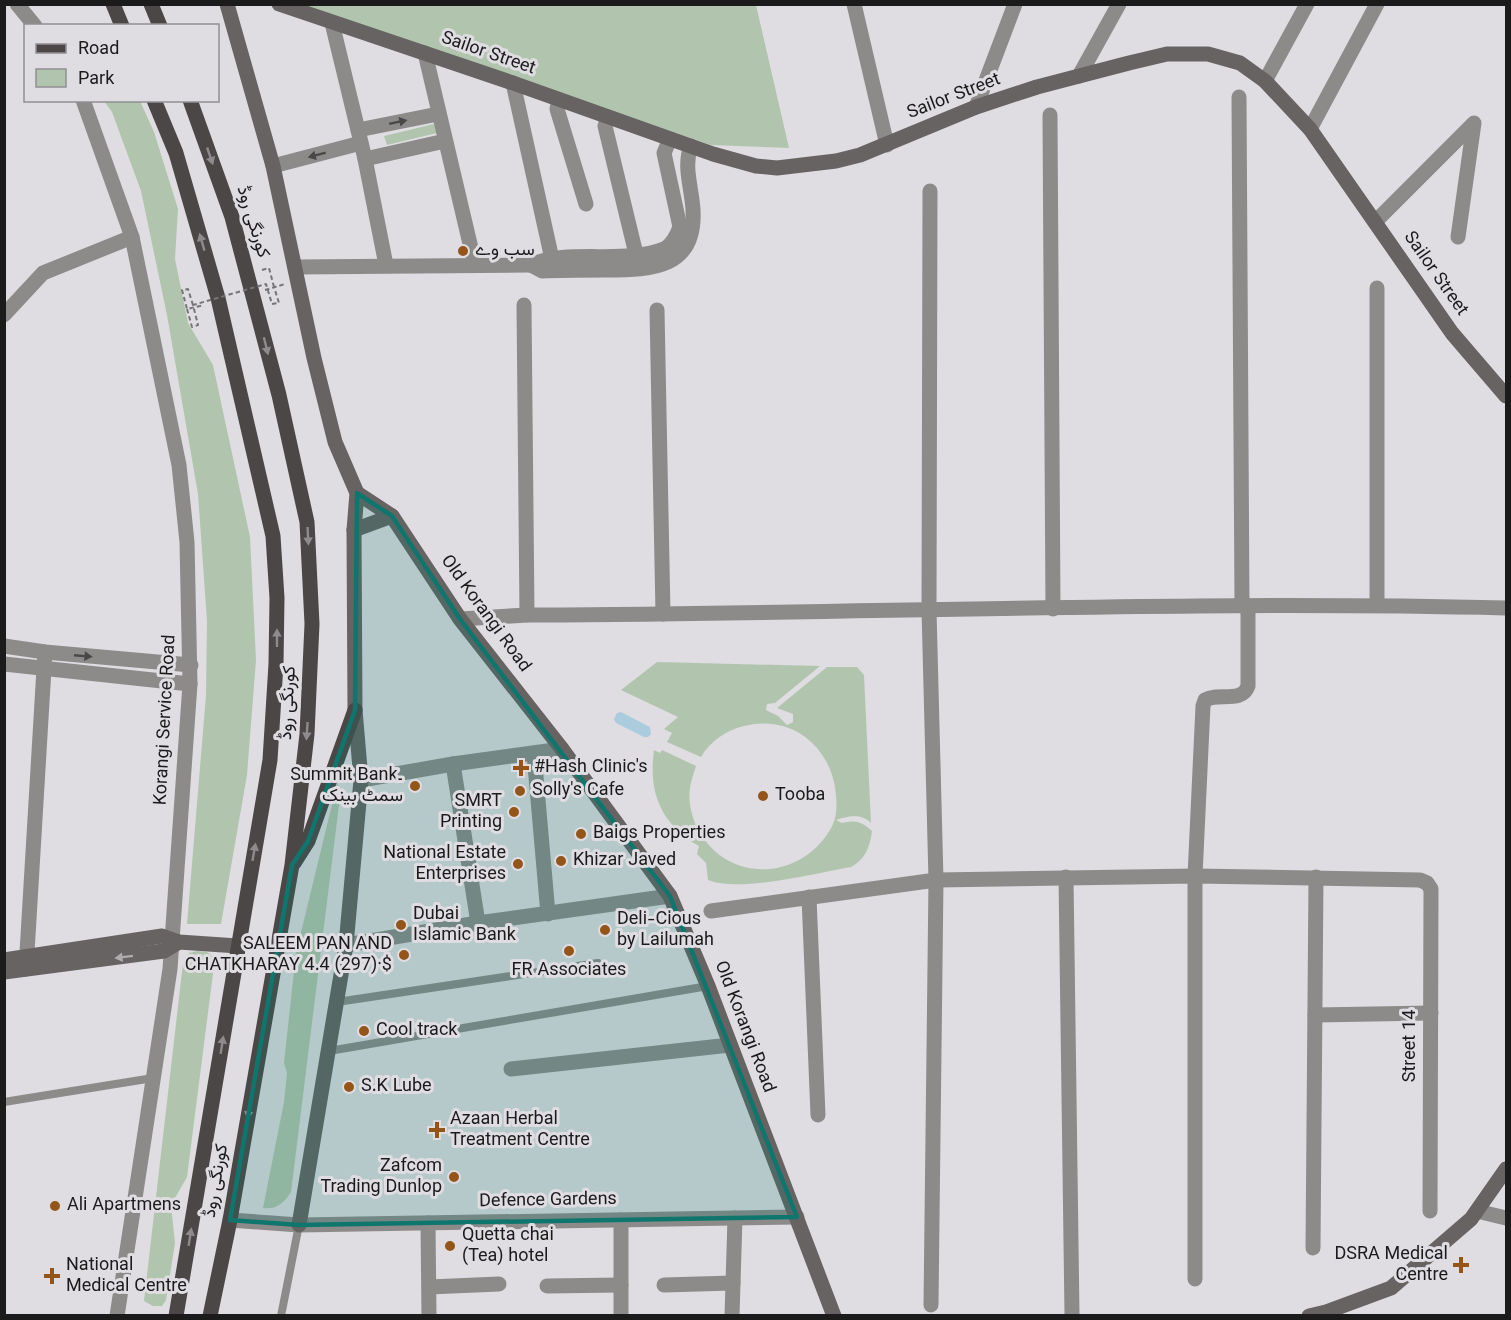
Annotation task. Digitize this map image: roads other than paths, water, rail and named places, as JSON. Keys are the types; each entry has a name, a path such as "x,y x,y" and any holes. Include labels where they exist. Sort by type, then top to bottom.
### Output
{"main road":[{"path":"113,4 121,24"},
{"path":"152,4 159,24"},
{"name":"کورنگی روڈ","path":"155,102 176,153 218,301 273,536 277,598 276,664 270,760 177,1316"},
{"name":"کورنگی روڈ","path":"191,102 232,218 279,395 307,522 312,624 307,734 292,865 230,1220 210,1316"},
{"path":"292,865 308,841 355,710"}],"street":[{"path":"16,4 33,24"},
{"path":"227,4 273,166 298,274 314,358 335,442 357,493 354,530 355,710 361,780 346,945 299,1225"},
{"name":"Sailor Street","path":"279,4 691,146 756,166 777,168 836,161 860,155 975,107 1079,76 1167,54 1208,54 1240,63 1265,81 1310,129 1452,333 1506,396"},
{"path":"854,4 887,145"},
{"path":"975,107 1015,4"},
{"path":"1079,76 1119,4"},
{"path":"1265,81 1307,4"},
{"path":"1310,129 1377,4"},
{"path":"332,23 360,137 387,265"},
{"path":"425,53 475,265"},
{"path":"513,83 552,260"},
{"path":"1195,1279 1195,876 1203,706 1205,700 1210,697 1240,696 1245,693 1248,686 1239,97"},
{"path":"560,100 556,109 586,204"},
{"name":"Korangi Service Road","path":"84,102 132,237 179,465 187,542 190,684 173,943 117,1316"},
{"path":"273,166 438,114"},
{"path":"1050,115 1053,609"},
{"path":"608,117 605,126 636,254"},
{"path":"1375,222 1474,123 1458,237"},
{"path":"298,274 387,265 531,265 544,259 636,254 665,248 677,236 680,227 664,153 670,139"},
{"path":"365,159 445,141"},
{"path":"531,265 542,271 640,270 670,261 679,255 688,245 693,232 693,208 686,158 691,146"},
{"path":"930,191 929,610 936,880 931,1305"},
{"path":"4,315 43,273 132,237"},
{"path":"1377,288 1377,605"},
{"path":"524,305 527,615"},
{"path":"657,310 663,614"},
{"name":"Old Korangi Road","path":"357,493 392,516 460,619 562,749 670,896 708,986 834,1316"},
{"path":"354,530 392,516"},
{"path":"460,619 527,615 1245,606 1377,605 1506,608"},
{"path":"4,646 45,652 190,665"},
{"path":"27,963 45,652"},
{"path":"4,664 190,684"},
{"path":"361,780 562,749"},
{"path":"534,754 548,914"},
{"path":"453,764 478,923"},
{"path":"1066,877 1072,1315"},
{"path":"711,911 936,880 1066,877 1316,877 1313,1248"},
{"name":"Street 14","path":"1316,877 1420,880 1427,882 1431,889 1430,1211"},
{"path":"346,945 478,923 670,896"},
{"path":"809,897 818,1114"},
{"path":"4,960 27,963 164,951 173,943 238,946"},
{"path":"4,972 27,963"},
{"path":"1315,1015 1431,1013"},
{"path":"511,1069 730,1045"},
{"path":"1309,1316 1391,1288 1471,1219 1506,1168"},
{"path":"1482,1212 1506,1218"},
{"name":"Defence Gardens","path":"230,1220 299,1225 797,1217"},
{"path":"732,1316 735,1218"},
{"path":"621,1220 621,1316"},
{"path":"428,1223 429,1316"},
{"path":"664,1285 733,1283"},
{"path":"429,1287 499,1284"},
{"path":"547,1286 621,1285"}],"lane":[{"path":"337,1002 598,963"},
{"path":"329,1051 708,986"},
{"path":"4,1102 153,1078"},
{"path":"281,1316 299,1225"}],"water":[{"path":"621,712 650,727 651,734 644,737 616,723 614,719 617,713"}],"place":[{"name":"سب وے","path":"463,251"},
{"name":"#Hash Clinic's","path":"521,768"},
{"name":"Summit Bank۔ سمٹ بینک","path":"415,786"},
{"name":"Solly's Cafe","path":"520,791"},
{"name":"Tooba","path":"763,796"},
{"name":"SMRT Printing","path":"514,812"},
{"name":"Baigs Properties","path":"581,834"},
{"name":"Khizar Javed","path":"561,861"},
{"name":"National Estate Enterprises","path":"518,864"},
{"name":"Dubai Islamic Bank","path":"401,925"},
{"name":"Deli-Cious by Lailumah","path":"605,930"},
{"name":"FR Associates","path":"569,951"},
{"name":"SALEEM PAN AND CHATKHARAY 4.4 (297)·$","path":"404,955"},
{"name":"Cool track","path":"364,1031"},
{"name":"S.K Lube","path":"349,1087"},
{"name":"Azaan Herbal Treatment Centre","path":"437,1130"},
{"name":"Zafcom Trading Dunlop","path":"454,1177"},
{"name":"Ali Apartmens","path":"55,1206"},
{"name":"Quetta chai (Tea) hotel","path":"450,1246"},
{"name":"DSRA Medical Centre","path":"1461,1265"},
{"name":"National Medical Centre","path":"52,1276"}]}
